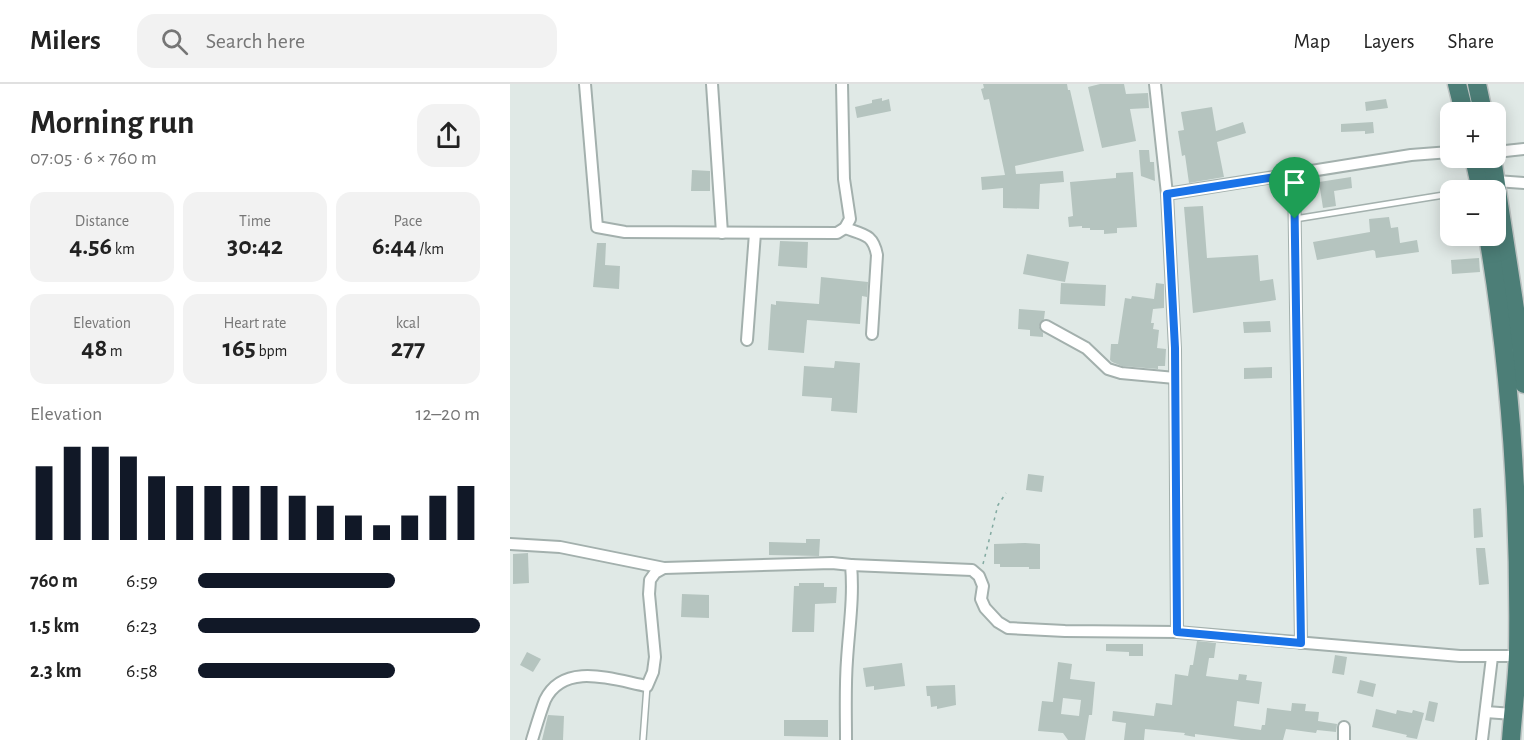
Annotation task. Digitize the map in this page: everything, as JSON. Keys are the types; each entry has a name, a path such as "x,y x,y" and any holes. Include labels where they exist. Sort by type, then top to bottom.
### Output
{"highway":[{"path":"1457,84 1462,102"},
{"path":"1477,84 1481,102"},
{"path":"1489,246 1507,382 1515,484 1518,656 1511,740"},
{"path":"1496,246 1521,348 1524,384"}],"street":[{"path":"585,84 597,227 625,232 837,234 845,228 850,219 844,179 842,84"},
{"path":"712,84 722,232"},
{"path":"1155,84 1167,194 1175,348 1177,632"},
{"path":"1506,151 1524,149"},
{"path":"1167,194 1411,155 1440,153"},
{"path":"1294,174 1301,643"},
{"path":"1506,185 1524,183"},
{"path":"845,228 871,237 878,255 872,334"},
{"path":"747,340 755,233"},
{"path":"1046,326 1086,348 1108,369 1121,374 1175,378"},
{"path":"510,544 560,547 664,568 832,563 972,570 979,576 983,586 981,599 985,608 998,622 1008,628 1177,632 1460,657 1518,656"},
{"path":"846,740 846,662 851,607 851,565"},
{"path":"532,740 546,698 562,680 580,675 647,686 653,672 655,657 649,594 650,579 664,568"},
{"path":"1482,740 1492,657"},
{"path":"1486,712 1513,714"},
{"path":"1344,727 1344,740"}],"lane":[{"path":"1295,219 1440,196"},
{"path":"644,740 647,686"}],"path":[{"path":"979,576 998,506 1006,493"}],"building":[{"path":"983,84 1067,84 1070,90 1084,151 1015,166 1016,174 1063,171 1064,182 1040,184 1039,209 1003,208 1003,188 982,190 981,177 1005,175 989,99 984,100 981,89 984,88"},
{"path":"1100,84 1124,84 1126,94 1148,93 1149,108 1130,109 1136,141 1102,148 1088,87"},
{"path":"882,98 882,101 889,99 891,111 857,118 855,107"},
{"path":"1386,99 1388,108 1366,111 1365,102"},
{"path":"1212,107 1216,131 1243,122 1246,133 1217,142 1224,177 1189,183 1185,155 1182,156 1178,131 1184,130 1181,112"},
{"path":"1373,122 1374,133 1341,132 1341,124"},
{"path":"1139,150 1149,150 1150,162 1154,162 1155,181 1141,176"},
{"path":"692,170 710,171 710,191 691,191"},
{"path":"1133,172 1137,227 1117,228 1117,233 1104,234 1104,230 1090,230 1082,226 1069,227 1068,217 1073,216 1070,182 1116,178 1116,173"},
{"path":"1351,177 1352,188 1334,191 1336,206 1323,208 1319,182"},
{"path":"1203,206 1207,258 1258,255 1260,281 1273,279 1276,300 1193,313 1184,207"},
{"path":"1389,217 1391,228 1398,227 1400,243 1417,240 1419,252 1376,258 1373,250 1317,260 1313,242 1370,232 1369,219"},
{"path":"780,241 808,242 807,268 778,266"},
{"path":"597,243 606,243 605,265 620,266 619,289 593,287"},
{"path":"1027,254 1069,262 1065,282 1023,274"},
{"path":"1479,258 1480,272 1452,274 1451,260"},
{"path":"821,277 868,282 867,297 862,296 860,324 807,320 804,353 768,350 771,304 776,305 776,301 819,304"},
{"path":"1061,283 1106,285 1105,306 1060,304"},
{"path":"1156,283 1164,284 1164,308 1153,309 1151,323 1154,323 1153,329 1159,330 1157,348 1166,349 1165,366 1158,366 1158,369 1122,366 1112,362 1110,360 1111,344 1118,344 1125,298 1131,299 1132,296 1154,299"},
{"path":"1019,309 1045,311 1044,319 1039,326 1043,337 1030,336 1030,330 1018,329"},
{"path":"1270,321 1271,332 1244,333 1243,322"},
{"path":"835,361 860,363 857,413 831,411 832,398 802,396 804,366 834,368"},
{"path":"1272,367 1272,378 1244,379 1244,368"},
{"path":"1028,474 1044,476 1042,492 1026,490"},
{"path":"1481,508 1483,537 1474,538 1473,509"},
{"path":"806,539 820,539 819,556 769,555 769,542 806,543"},
{"path":"994,544 1040,544 1040,569 1000,567 1000,564 994,564"},
{"path":"1476,548 1485,548 1489,584 1479,585"},
{"path":"528,553 529,583 513,584 513,554"},
{"path":"799,583 824,583 824,587 837,587 836,603 815,604 814,632 792,632 794,586 799,586"},
{"path":"682,594 709,595 709,618 681,617"},
{"path":"1197,641 1216,643 1214,658 1209,658 1206,676 1238,680 1239,674 1247,675 1246,680 1262,682 1259,704 1237,701 1234,726 1261,730 1262,725 1265,725 1267,708 1291,711 1292,703 1306,704 1305,711 1319,712 1318,721 1337,724 1336,732 1317,730 1316,733 1286,729 1283,740 1241,740 1195,734 1195,737 1184,735 1185,733 1145,729 1144,740 1124,740 1126,723 1112,721 1113,711 1154,716 1156,703 1172,705 1175,674 1188,676 1190,665 1193,665"},
{"path":"1106,644 1143,644 1143,656 1129,656 1129,652 1106,651"},
{"path":"527,652 541,659 533,672 520,665"},
{"path":"1335,655 1347,657 1344,675 1332,673"},
{"path":"1058,662 1072,664 1070,679 1095,682 1092,715 1089,715 1085,740 1068,740 1063,733 1038,731 1042,701 1053,702","holes":["1063,698 1081,700 1079,716 1061,714"]},
{"path":"902,663 905,686 874,690 874,686 866,687 863,668"},
{"path":"1360,680 1376,684 1373,697 1357,693"},
{"path":"955,685 956,705 937,709 937,706 931,707 926,686"},
{"path":"1429,701 1438,703 1434,722 1425,720"},
{"path":"1376,709 1396,714 1397,710 1424,713 1417,739 1372,727"},
{"path":"548,715 564,716 563,740 542,740"},
{"path":"784,720 828,720 828,737 784,736"}],"route":[{"path":"1294,174 1295,219 1301,643 1177,632 1175,348 1167,194 1294,174"}]}
